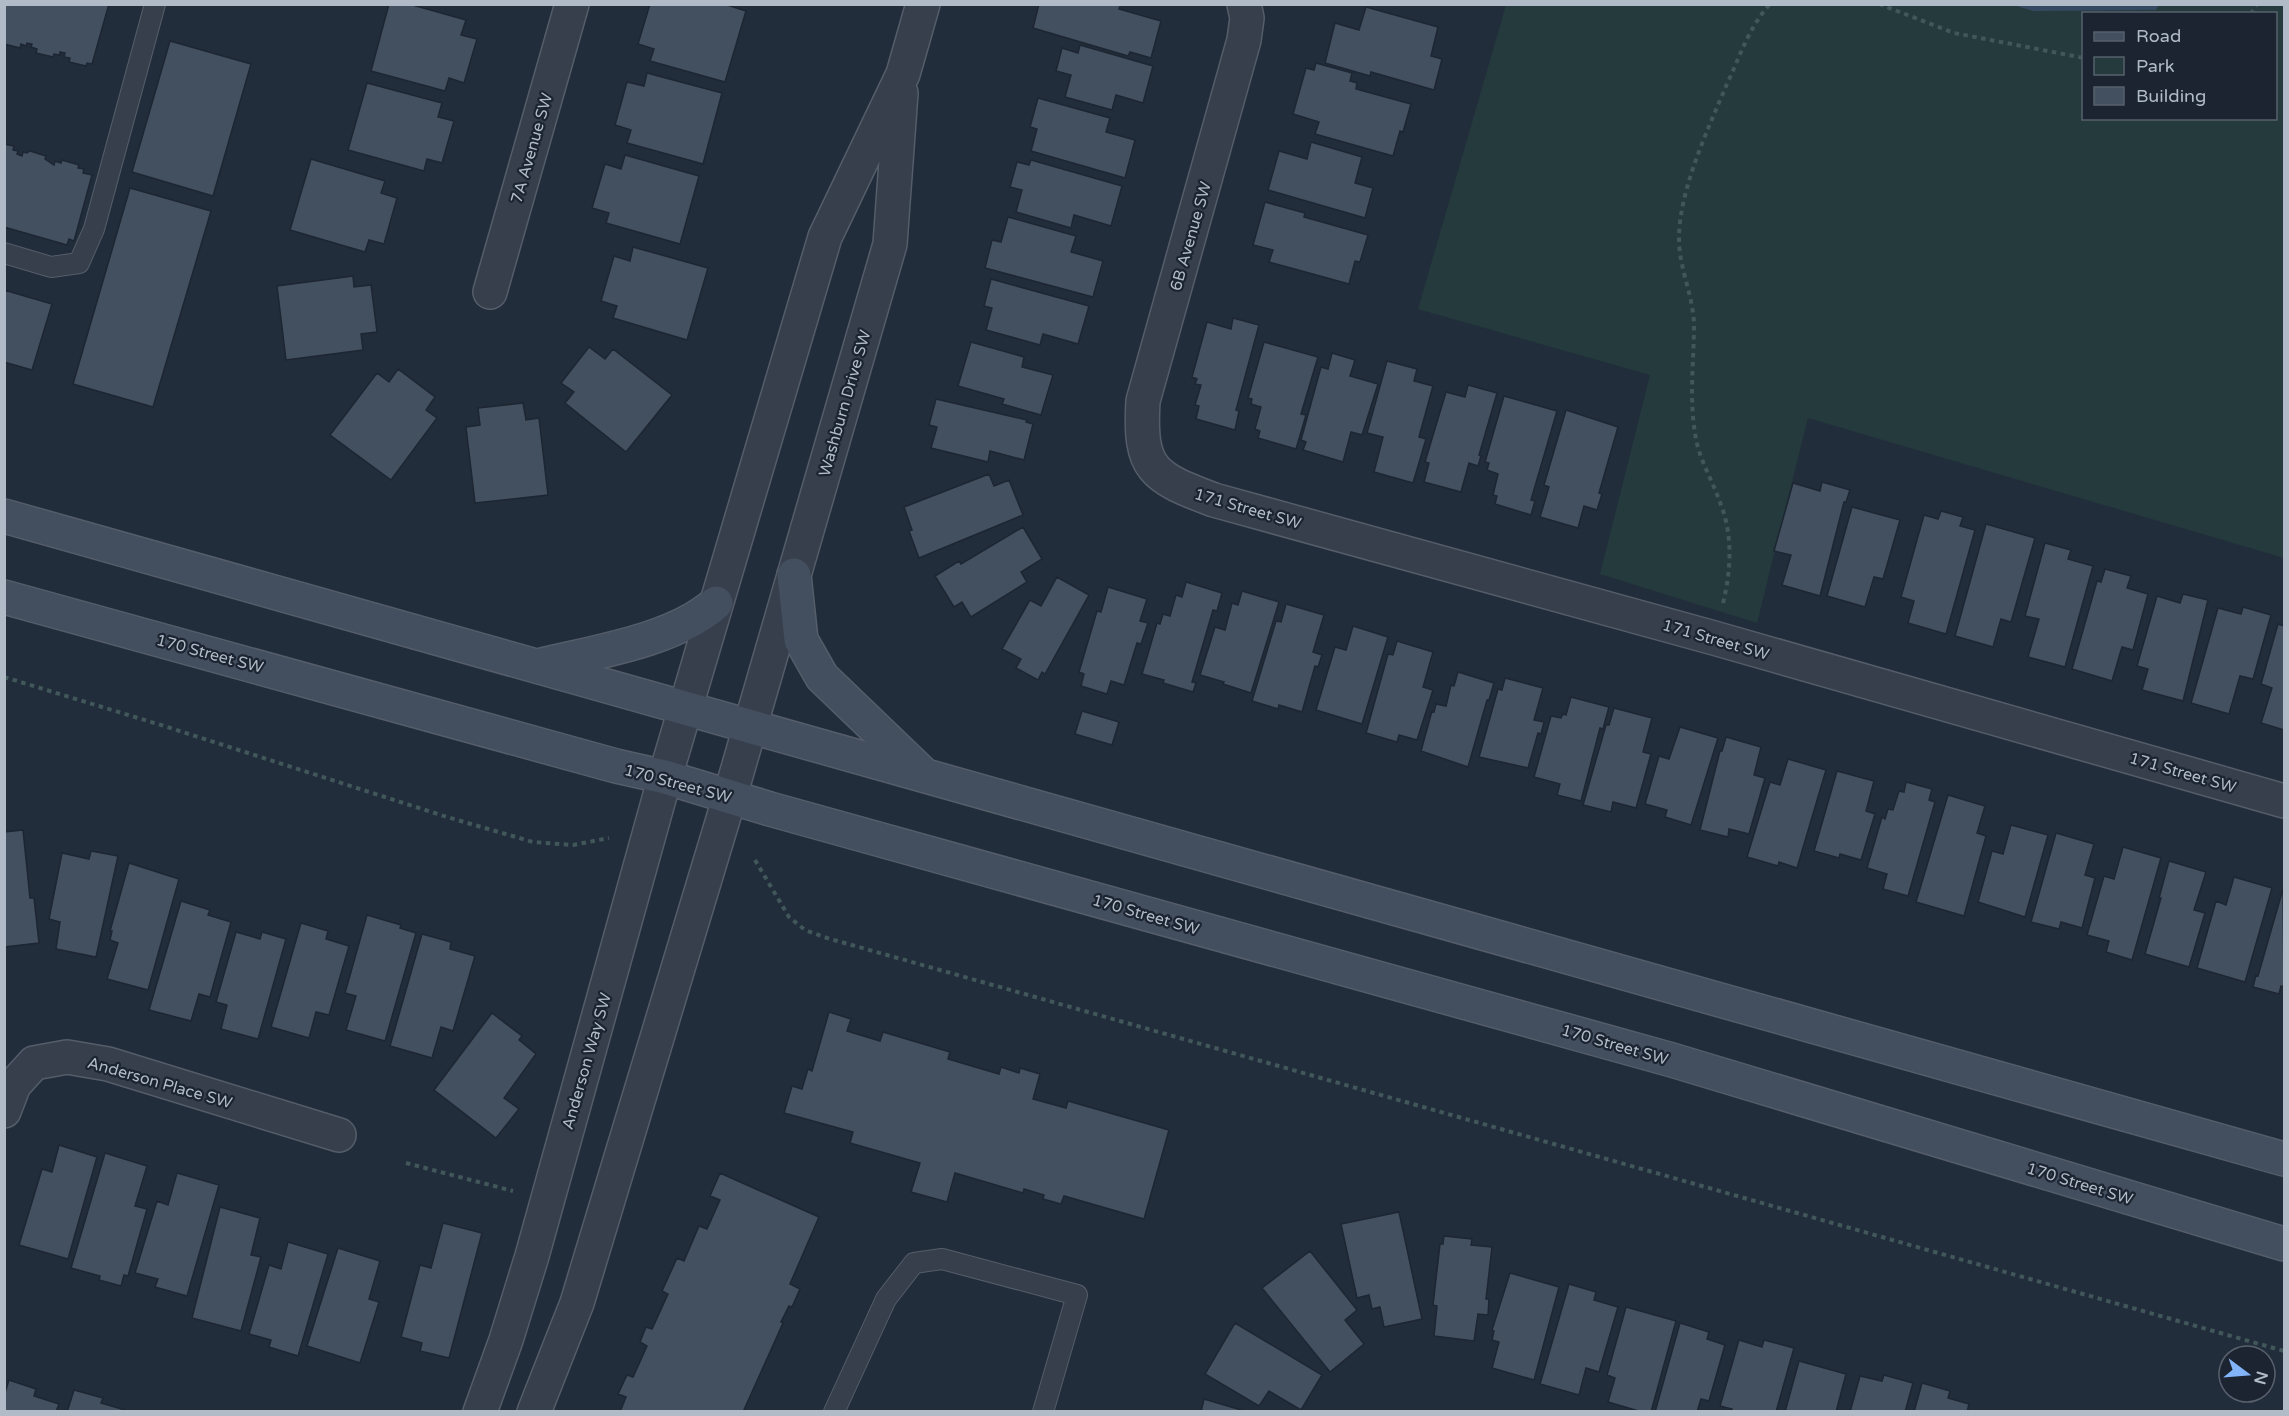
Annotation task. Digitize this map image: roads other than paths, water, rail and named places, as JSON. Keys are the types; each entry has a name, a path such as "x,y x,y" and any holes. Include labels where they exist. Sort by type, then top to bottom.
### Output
{"main road":[{"path":"4,516 2284,1159"},
{"path":"794,575 801,640 822,677 927,777"},
{"name":"170 Street SW","path":"4,597 616,766 665,777 770,809 1672,1060 2284,1244"},
{"path":"540,666 643,640 702,615 716,603"}],"street":[{"name":"7A Avenue SW","path":"490,292 572,4"},
{"name":"Washburn Drive SW","path":"686,707 825,237 903,74 923,4"},
{"name":"6B Avenue SW","path":"1152,467 1144,452 1143,401 1244,39 1247,18 1244,4"},
{"name":"Washburn Drive SW","path":"751,726 890,244 903,74"},
{"name":"171 Street SW","path":"1152,467 1187,490 1214,500 1714,638 2284,801"},
{"name":"Anderson Way SW","path":"480,1412 506,1340 532,1256 686,707"},
{"path":"534,1412 577,1303 751,726"},
{"name":"Anderson Place SW","path":"4,1111 14,1085 34,1063 66,1057 108,1064 339,1136"}],"lane":[{"path":"4,253 51,267 79,263 94,229 155,4"},
{"path":"834,1412 886,1299 914,1263 942,1259 1077,1295 1043,1412"}],"water":[{"path":"2014,5 2159,5 2156,10 2033,11"}]}
